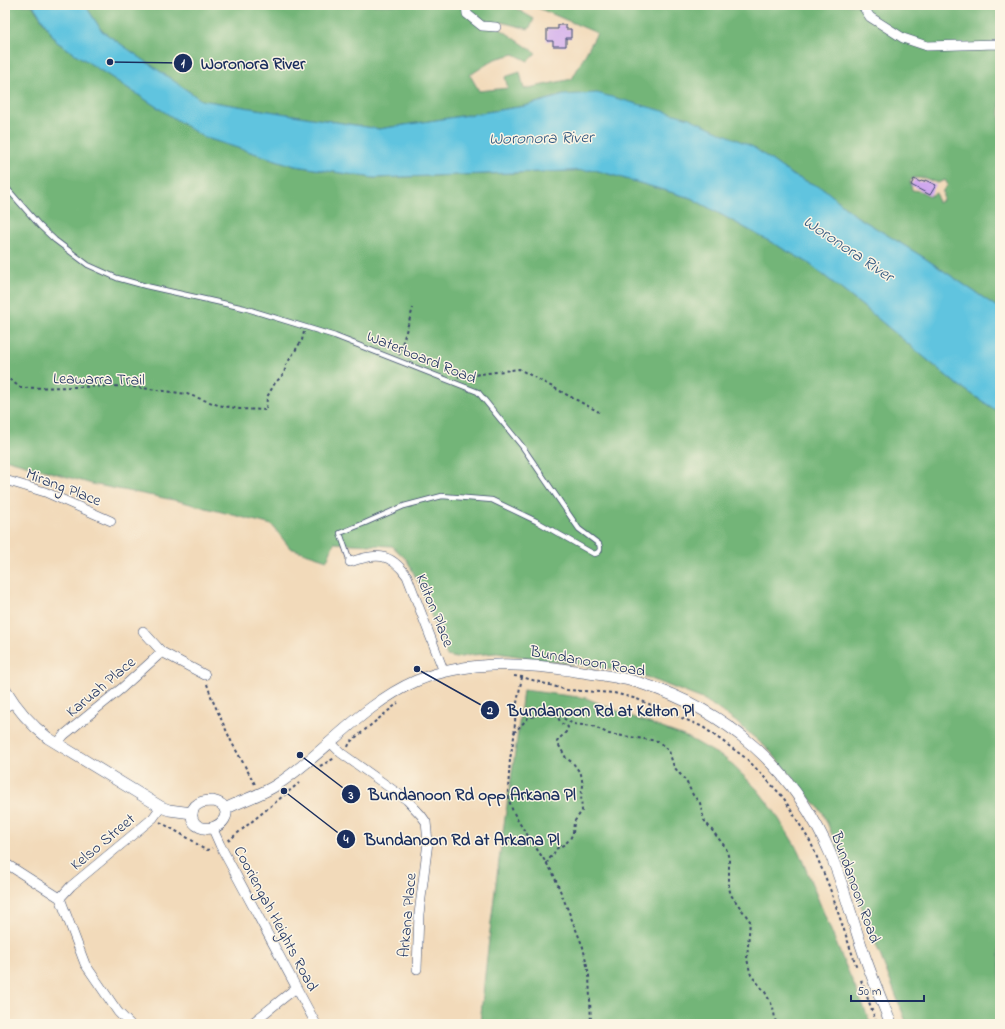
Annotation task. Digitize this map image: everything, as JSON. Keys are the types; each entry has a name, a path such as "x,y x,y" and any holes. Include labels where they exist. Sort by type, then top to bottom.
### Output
{"street":[{"path":"466,5 467,14 482,26 496,27"},
{"path":"862,5 870,16 903,38 927,46 1000,45"},
{"name":"Mirang Place","path":"5,480 45,492 111,521"},
{"name":"Kelton Place","path":"350,562 376,555 389,559 399,565 407,576 444,672"},
{"path":"143,631 162,652 205,675"},
{"name":"Karuah Place","path":"57,744 64,735 122,688 162,652"},
{"name":"Bundanoon Road","path":"225,809 260,795 279,784 385,697 413,682 429,676 469,667 489,665 528,665 583,672 632,681 700,708 716,718 746,739 765,756 796,792 822,835 831,855 862,950 891,1024"},
{"path":"5,689 9,705 34,727 57,744 161,806 169,810 192,813"},
{"name":"Arkana Place","path":"330,742 341,753 407,800 426,822 428,842 419,914 417,969"},
{"path":"204,802 217,802 222,805 226,812 224,821 219,825 212,827 200,827 194,823 192,813 195,806 204,802"},
{"name":"Kelso Street","path":"60,898 71,886 153,818 161,806"},
{"name":"Cooriengah Heights Road","path":"212,827 220,845 316,1024"},
{"path":"5,863 60,898 85,964 118,1012 130,1024"},
{"path":"251,1024 296,988"}],"lane":[{"name":"Waterboard Road","path":"5,186 40,226 55,240 88,264 117,278 244,308 335,336 478,392 522,446 579,529 599,544 600,547 600,551 594,554 536,521 492,500 442,496 404,506 365,524 340,532 350,562"}],"path":[{"path":"398,360 413,308"},
{"name":"Leawarra Trail","path":"5,376 22,388 127,386 187,394 240,410 266,410 267,396 274,383 284,374 286,365 302,340 306,327"},
{"path":"443,378 519,369 599,412"},
{"path":"205,675 212,699 232,743 260,795"},
{"path":"509,676 522,677 567,690 614,693 637,698 703,727 747,759 783,797 810,843 829,886 857,969"},
{"path":"522,677 516,708 510,759 508,789 509,800 518,821 553,873 583,947 589,975 591,1024"},
{"path":"319,767 325,762 330,762 348,747 350,742 402,701"},
{"path":"514,733 528,718 545,710 556,714 573,724 593,726 609,734 658,741 669,751 674,767 686,781 693,795 700,803 704,820 726,848 729,859 729,888 731,895 750,921 748,959 751,976 765,992 773,1007 776,1024"},
{"path":"547,865 548,860 553,855 556,848 565,844 570,839 573,833 574,822 582,811 581,795 583,786 581,774 573,763 566,758 557,742 568,727 560,723 556,714"},
{"path":"153,818 202,848 208,850 229,840 301,781"},
{"path":"860,976 878,1024"}],"green space":[{"path":"5,5 32,5 57,42 203,137 295,166 374,178 595,170 691,198 807,262 954,382 1000,413 1000,1024 907,1024 855,890 823,813 769,750 735,721 705,700 636,673 497,653 456,658 447,656 419,584 407,560 392,546 334,543 327,560 290,548 272,525 179,501 92,484 5,459"},
{"path":"85,5 516,5 515,8 534,19 529,29 501,22 499,28 536,53 528,61 514,54 495,59 470,75 479,91 508,88 505,77 520,72 524,89 572,79 597,33 531,5 1000,5 1000,309 923,257 856,216 824,189 792,175 753,147 564,95 525,106 379,129 201,100 102,31","holes":["913,178 925,178 937,183 945,180 948,185 943,190 943,200 938,203 936,193 930,196 920,191 912,190 910,182"]},
{"path":"523,690 586,698 689,738 726,759 757,789 774,811 798,850 871,1024 480,1024 496,879"}],"water":[{"name":"Woronora River","path":"33,5 85,5 102,31 201,100 379,129 525,106 564,95 597,93 689,118 753,147 792,175 824,189 856,216 923,257 1000,309 1000,413 954,382 807,262 691,198 595,170 374,178 295,166 203,137 57,42"}],"building":[{"path":"558,25 566,25 566,29 571,29 571,38 566,38 566,46 553,46 553,41 547,41 547,29 558,29"},
{"path":"914,179 920,182 924,182 925,180 936,185 930,195 911,185"}],"place":[{"name":"Woronora River","path":"110,62"},
{"name":"Bundanoon Rd at Kelton Pl","path":"417,669"},
{"name":"Bundanoon Rd opp Arkana Pl","path":"300,755"},
{"name":"Bundanoon Rd at Arkana Pl","path":"284,791"}]}
